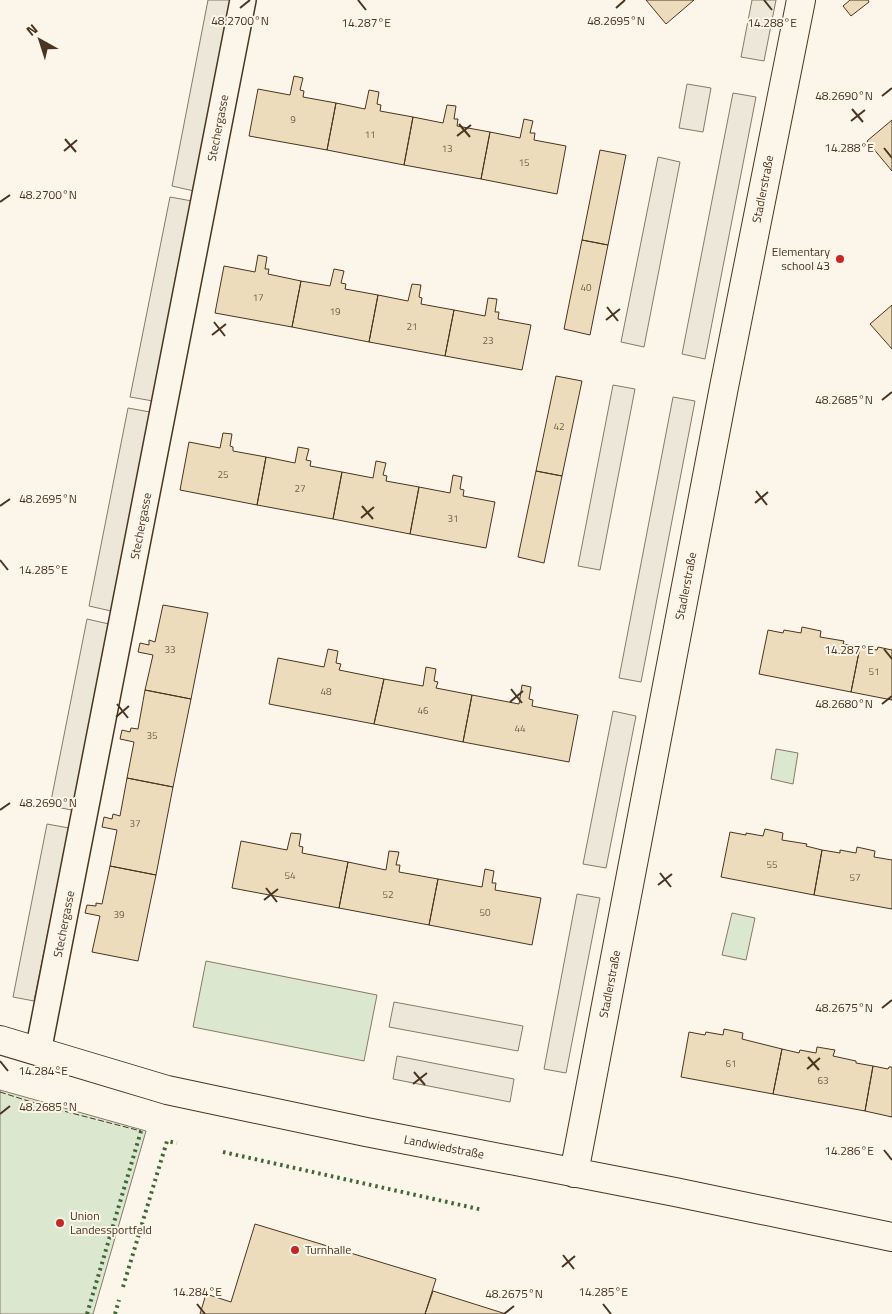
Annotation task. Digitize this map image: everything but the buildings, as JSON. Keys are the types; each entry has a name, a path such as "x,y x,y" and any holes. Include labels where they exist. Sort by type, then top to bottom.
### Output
{"main road":[{"name":"Stadlerstraße","path":"574,1173 717,423 801,0"},
{"name":"Landwiedstraße","path":"0,1040 176,1092 892,1237"}],"street":[{"name":"Stechergasse","path":"38,1052 243,0"}],"green space":[{"path":"776,749 798,753 793,784 771,779"},
{"path":"732,913 755,918 746,960 722,955"},
{"path":"206,961 377,995 364,1061 193,1027"},
{"name":"Union Landessportfeld","path":"0,1090 146,1131 93,1314 0,1314"}],"shaded area":[{"path":"208,0 232,0 194,191 172,186"},
{"path":"752,0 776,0 764,61 741,57"},
{"path":"687,84 711,88 703,132 679,128"},
{"path":"733,93 756,97 705,359 682,354"},
{"path":"658,157 680,162 644,347 621,342"},
{"path":"170,197 192,201 153,401 130,397"},
{"path":"613,385 635,389 600,570 578,566"},
{"path":"673,397 695,401 641,682 619,678"},
{"path":"128,408 150,412 111,611 89,606"},
{"path":"87,619 109,624 72,810 50,806"},
{"path":"613,711 636,716 606,868 583,864"},
{"path":"47,824 69,828 34,1001 13,997"},
{"path":"577,894 600,898 566,1073 544,1069"},
{"path":"394,1002 523,1026 518,1051 389,1027"},
{"path":"397,1056 514,1079 510,1102 393,1079"}],"hedge":[{"path":"87,1314 141,1131"},
{"path":"123,1287 167,1141 177,1143"},
{"path":"223,1152 483,1210"},
{"path":"115,1314 119,1300"}],"fence":[{"path":"0,1092 44,1106 141,1131"}],"place":[{"name":"Elementary school 43","path":"840,259"},
{"name":"Union Landessportfeld","path":"60,1223"},
{"name":"Turnhalle","path":"295,1250"}]}
